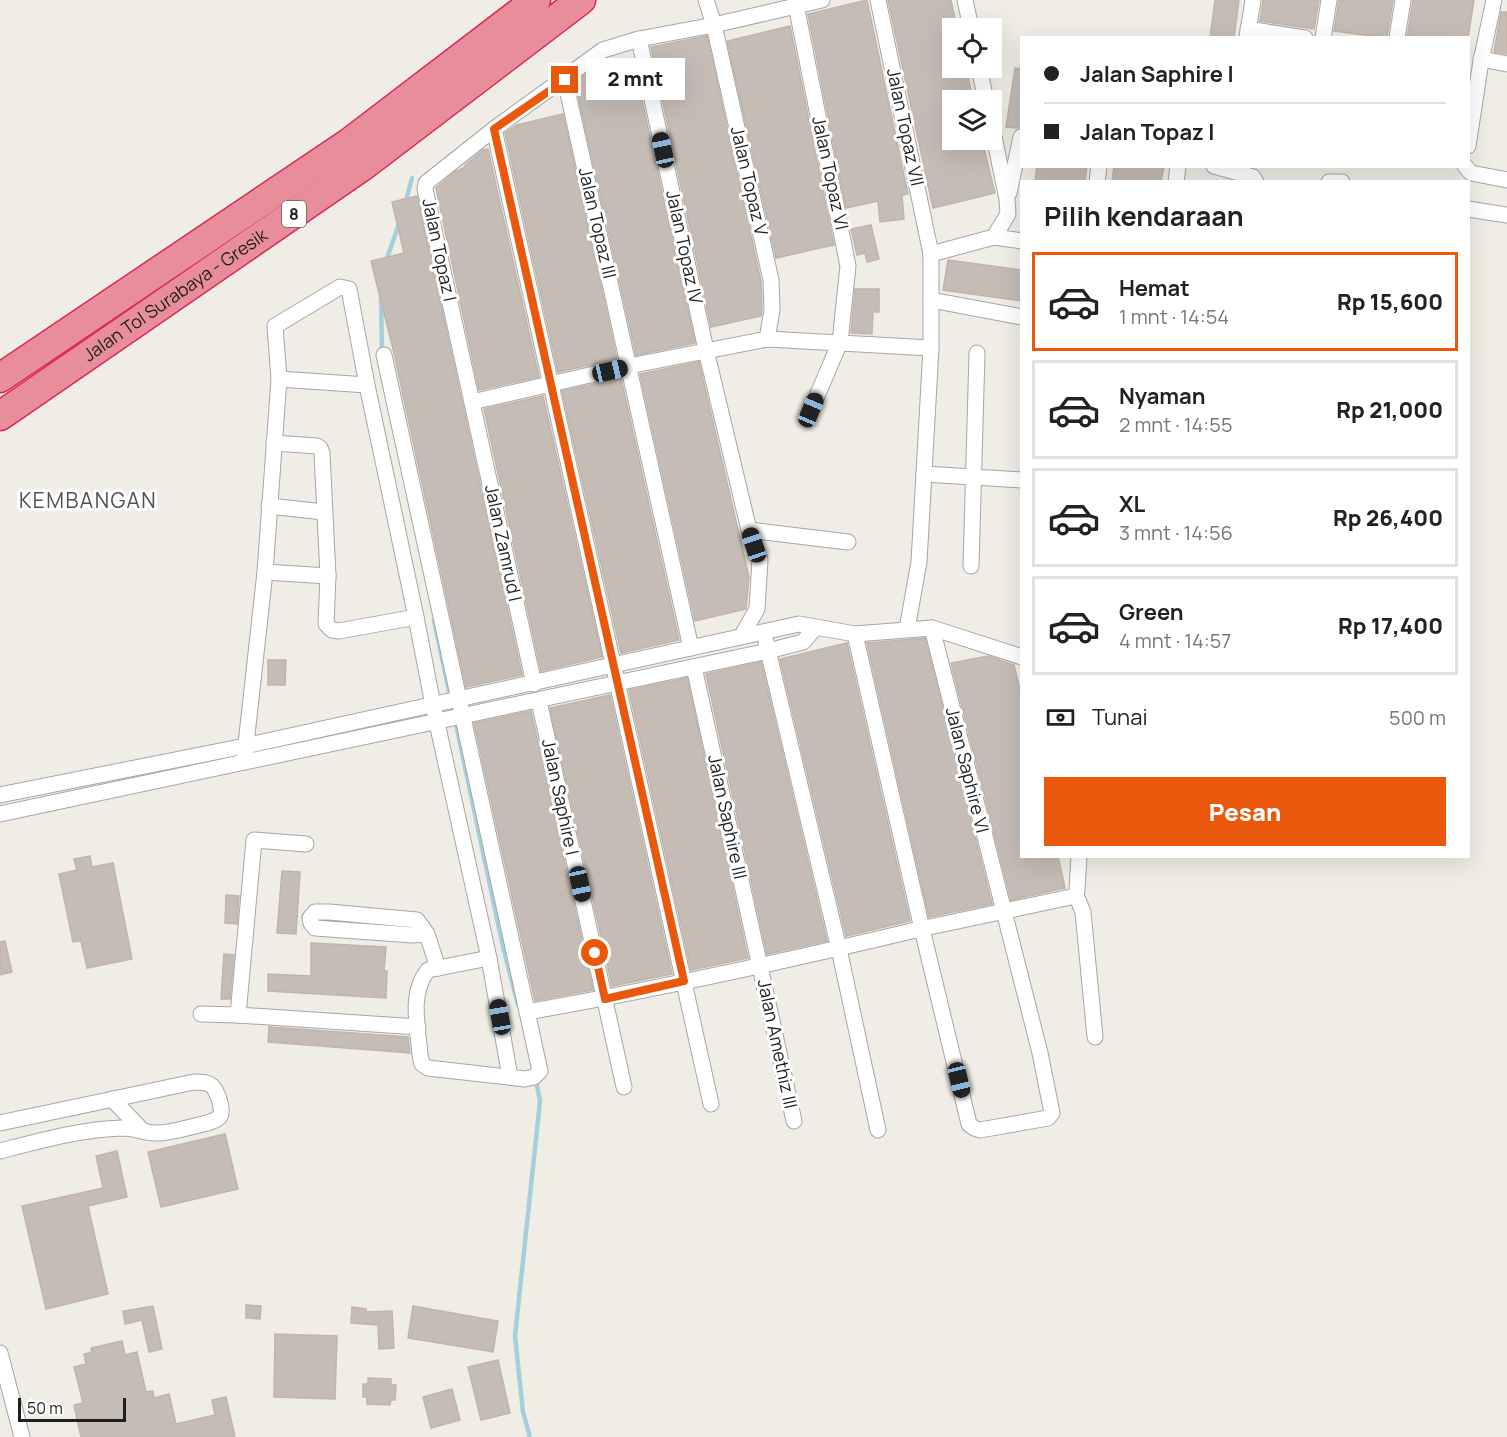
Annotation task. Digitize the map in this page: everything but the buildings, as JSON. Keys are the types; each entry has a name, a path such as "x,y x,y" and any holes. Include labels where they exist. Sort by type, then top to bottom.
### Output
{"highway":[{"name":"Jalan Tol Surabaya - Gresik","path":"0,378 350,142 536,0"},
{"name":"Jalan Tol Surabaya - Gresik","path":"0,416 363,166 581,0"}],"street":[{"name":"Jalan Topaz V","path":"706,0 714,25 771,280 772,310 767,339"},
{"name":"Jalan Topaz I","path":"472,402 425,189 431,177 603,50 639,39 714,25 795,3 822,0"},
{"name":"Jalan Topaz VII","path":"878,0 931,254 931,348 920,562 908,629"},
{"path":"965,0 969,18"},
{"path":"1253,0 1247,33 1282,36"},
{"path":"1323,36 1329,0"},
{"path":"1397,36 1402,0"},
{"path":"1470,135 1477,62 1494,0"},
{"name":"Jalan Topaz VI","path":"795,3 848,266 840,342 811,410"},
{"name":"Jalan Topaz IV","path":"639,39 706,350 749,530 760,560 757,609 741,637"},
{"path":"1477,62 1507,64"},
{"name":"Jalan Topaz III","path":"565,80 691,648"},
{"path":"494,129 711,1104"},
{"path":"1002,132 1020,137"},
{"path":"1007,199 1020,141"},
{"path":"994,237 1008,214 996,150"},
{"path":"1225,168 1253,177 1255,180"},
{"path":"1467,168 1471,174 1507,180"},
{"path":"1470,208 1507,215"},
{"path":"931,254 994,237 1020,241"},
{"path":"244,762 265,572 279,379 275,326 343,287 349,289 367,386 424,596 416,617 446,702 450,720 510,1077"},
{"path":"931,300 1020,317"},
{"path":"472,402 629,366 767,339 931,348"},
{"path":"971,566 977,353"},
{"path":"384,355 424,596 446,702 527,1012 540,1071 535,1077 510,1077 428,1068 422,1064 418,1027 419,983 428,970 489,958"},
{"path":"279,379 367,386"},
{"name":"Jalan Zamrud I","path":"472,402 534,684"},
{"path":"274,443 320,448 328,576 327,624 332,630 339,631 416,617"},
{"path":"924,474 1020,480"},
{"path":"268,506 324,512"},
{"path":"749,530 848,542"},
{"path":"265,572 328,576"},
{"path":"0,795 245,746 799,624 855,634 932,628 1020,656"},
{"path":"0,814 768,651 803,642 815,628"},
{"name":"Jalan Saphire VI","path":"922,929 969,1124 980,1130 1051,1116 1040,1053 932,628"},
{"path":"764,632 839,949 878,1130"},
{"path":"855,634 922,929"},
{"name":"Jalan Saphire III","path":"694,667 760,967"},
{"name":"Jalan Saphire I","path":"539,701 624,1087"},
{"path":"238,1015 254,840 306,844"},
{"path":"1078,860 1076,895 1083,912 1095,1036"},
{"path":"527,1012 605,999 760,967 1076,895"},
{"path":"427,934 419,936 315,928 310,923 310,918 315,912 330,912 398,917 417,921 427,934 438,968"},
{"name":"Jalan Amethiz III","path":"760,967 794,1121"},
{"path":"201,1014 418,1027"},
{"path":"0,1123 194,1082 211,1086 217,1093 222,1111 215,1120 192,1127 155,1133 122,1128 75,1134 0,1151"},
{"path":"112,1099 141,1130"},
{"path":"0,1353 22,1437"}],"waterway":[{"path":"405,204 412,178"},
{"path":"386,261 399,224"},
{"path":"381,296 382,353"},
{"path":"434,620 503,947 518,1005"},
{"path":"530,1437 523,1412 515,1336 540,1101 536,1080"}],"district":[{"name":"KEMBANGAN","path":"88,501"}],"route":[{"path":"565,80 494,129 684,981 605,999 595,953"}]}
